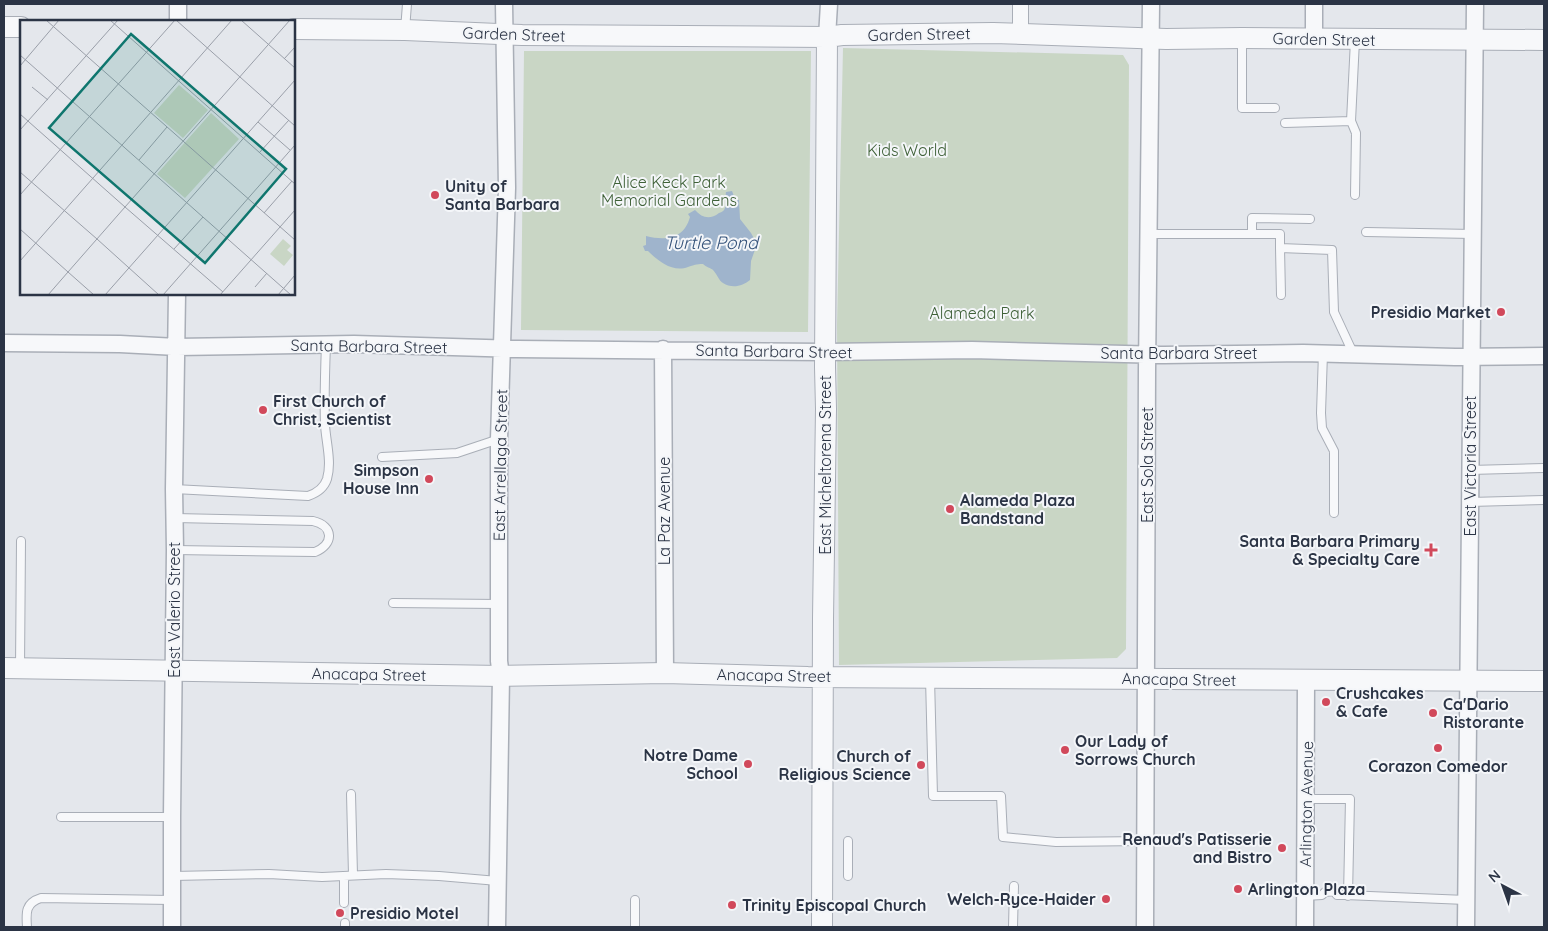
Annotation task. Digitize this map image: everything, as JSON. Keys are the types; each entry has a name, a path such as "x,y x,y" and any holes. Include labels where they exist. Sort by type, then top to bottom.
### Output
{"street":[{"path":"178,4 178,20"},
{"name":"East Arrellaga Street","path":"497,927 500,439 506,188 504,4"},
{"name":"East Micheltorena Street","path":"822,927 827,37 829,4"},
{"name":"East Sola Street","path":"1145,927 1151,4"},
{"path":"1314,4 1314,39"},
{"name":"East Victoria Street","path":"1466,927 1475,4"},
{"path":"4,27 20,27"},
{"name":"Garden Street","path":"295,29 405,30 532,35 827,37 842,35 1020,33 1151,38 1544,40"},
{"name":"East Valerio Street","path":"172,927 177,295"},
{"name":"Santa Barbara Street","path":"4,343 120,344 177,347 326,344 826,352 972,350 1148,354 1353,353 1544,356"},
{"name":"La Paz Avenue","path":"663,349 665,673"},
{"name":"Anacapa Street","path":"12,668 500,676 665,673 824,677 1544,681"},
{"name":"Arlington Avenue","path":"1305,927 1306,680"}],"lane":[{"path":"405,30 406,4"},
{"path":"1017,4 1020,33"},
{"path":"1020,33 1024,4"},
{"path":"1242,38 1242,108 1275,108"},
{"path":"1355,39 1351,121 1356,133 1355,195"},
{"path":"1285,123 1351,121"},
{"path":"1252,234 1252,218 1310,219"},
{"path":"1366,232 1473,234"},
{"path":"1150,234 1280,234 1282,295"},
{"path":"1280,248 1332,250 1334,312 1353,353"},
{"path":"174,489 308,496 317,493 327,480 329,469 325,424 326,344"},
{"path":"1323,353 1322,428 1334,451 1334,513"},
{"path":"382,457 457,453 500,439"},
{"path":"1470,470 1544,468"},
{"path":"1470,502 1544,500"},
{"path":"174,518 313,521 321,523 326,527 329,534 328,542 322,549 316,552 175,550"},
{"path":"12,668 21,541"},
{"path":"393,603 499,604"},
{"path":"930,677 932,796 1001,796 1003,837 1056,842 1145,840"},
{"path":"351,794 353,875"},
{"path":"1306,799 1350,799 1348,896"},
{"path":"61,817 172,817"},
{"path":"848,841 848,876"},
{"path":"173,876 269,874 322,877 386,874 498,881"},
{"path":"344,876 344,903"},
{"path":"1014,886 1014,927"},
{"path":"1305,896 1322,895 1325,899 1334,899 1337,895 1466,900"},
{"path":"27,927 26,914 28,906 33,900 41,898 172,900"},
{"path":"635,900 635,927"}],"green space":[{"name":"Alameda Park","path":"843,48 1123,55 1129,65 1126,649 1117,658 839,665 837,325"},
{"name":"Alice Keck Park Memorial Gardens","path":"524,51 811,51 808,332 521,330"}],"water":[{"name":"Turtle Pond","path":"732,191 735,199 739,200 740,219 757,244 751,261 750,280 737,286 726,285 720,281 713,270 703,264 682,268 671,267 656,259 648,251 645,251 643,246 646,245 646,236 667,238 679,234 687,224 690,217 688,214 695,210 700,215 706,217 716,215 725,209 726,192"}],"place":[{"name":"Unity of Santa Barbara","path":"435,195"},
{"name":"Presidio Market","path":"1501,312"},
{"name":"First Church of Christ, Scientist","path":"263,410"},
{"name":"Simpson House Inn","path":"429,479"},
{"name":"Alameda Plaza Bandstand","path":"950,509"},
{"name":"Santa Barbara Primary & Specialty Care","path":"1431,550"},
{"name":"Crushcakes & Cafe","path":"1326,702"},
{"name":"Ca'Dario Ristorante","path":"1433,713"},
{"name":"Corazon Comedor","path":"1438,748"},
{"name":"Our Lady of Sorrows Church","path":"1065,750"},
{"name":"Notre Dame School","path":"748,764"},
{"name":"Church of Religious Science","path":"921,765"},
{"name":"Renaud's Patisserie and Bistro","path":"1282,848"},
{"name":"Arlington Plaza","path":"1238,889"},
{"name":"Welch-Ryce-Haider","path":"1106,899"},
{"name":"Trinity Episcopal Church","path":"732,905"},
{"name":"Presidio Motel","path":"340,913"}],"park label":[{"name":"Kids World","path":"907,150"}]}
